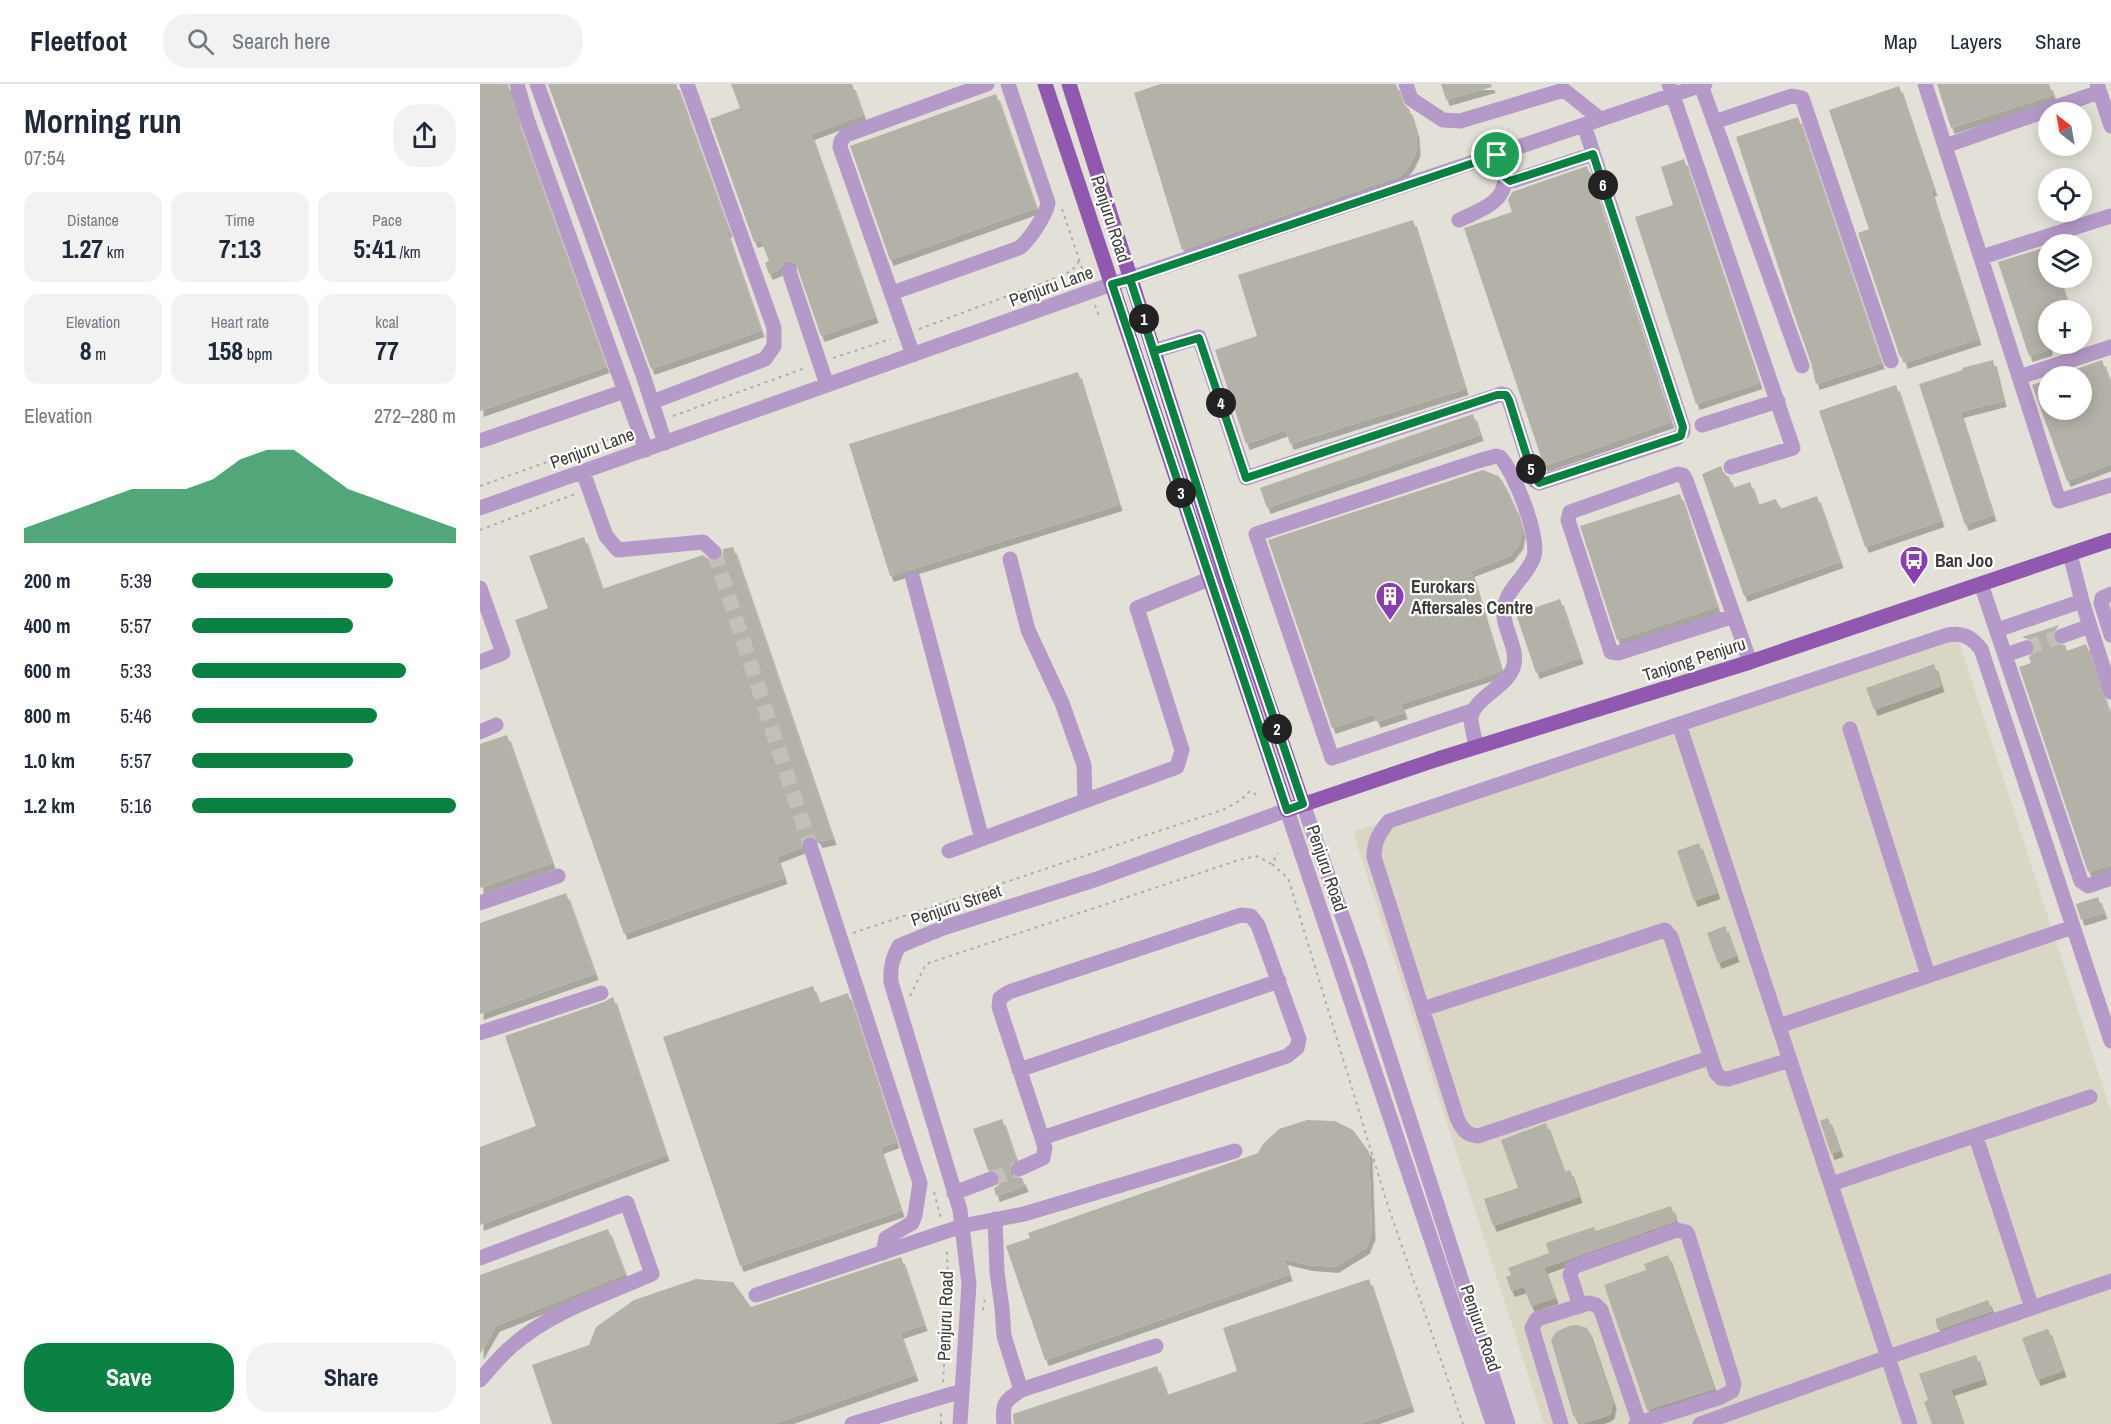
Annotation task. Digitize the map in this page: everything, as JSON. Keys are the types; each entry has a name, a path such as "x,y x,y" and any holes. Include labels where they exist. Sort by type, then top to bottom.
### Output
{"main road":[{"name":"Penjuru Road","path":"1045,84 1287,810"},
{"name":"Penjuru Road","path":"1069,84 1223,567 1303,804"},
{"name":"Tanjong Penjuru","path":"1287,810 1476,747 1750,662 2111,540"}],"street":[{"path":"517,84 527,119 646,450"},
{"path":"537,84 665,443"},
{"path":"652,402 765,359 774,346 774,328 687,84"},
{"path":"914,355 840,147 841,141 846,135 987,84"},
{"path":"892,293 1019,248 1027,241 1046,210 1048,203 1008,84"},
{"path":"1406,84 1411,99 1443,120 1460,121 1564,90 1599,118"},
{"path":"1925,84 2059,501 2111,485"},
{"path":"1703,85 1714,122 1802,366"},
{"name":"Penjuru Lane","path":"480,508 1112,284 1497,155 1584,124 1671,89 1703,85"},
{"path":"1945,146 2098,88 2111,126"},
{"path":"1671,89 1793,448 1731,467"},
{"path":"1714,122 1792,96 1802,98 1891,362"},
{"path":"1154,351 1199,338 1246,478 1497,395 1506,395 1509,400 1533,476 1539,483 1677,438 1683,432 1683,427 1584,124"},
{"path":"1497,155 1505,177 1513,181 1593,154"},
{"path":"1459,220 1492,204 1500,197 1505,177"},
{"path":"1982,257 2111,216"},
{"path":"789,271 827,385"},
{"path":"2019,377 2110,349"},
{"path":"480,441 625,391"},
{"path":"1702,425 1778,401"},
{"path":"1474,710 1332,758 1256,534 1478,461 1500,457 1524,501 1530,518 1534,535 1534,558 1505,601 1503,612 1514,652 1514,664 1505,681 1474,710 1471,719 1476,747"},
{"path":"583,472 606,537 618,550 703,542 714,552"},
{"path":"1734,616 1618,653 1611,652 1568,520 1570,512 1678,474 1683,475 1734,616 1750,662"},
{"path":"2070,554 2082,601 2111,692"},
{"path":"1010,559 1028,630 1062,703 1084,765 1085,801"},
{"path":"913,579 982,839"},
{"path":"949,851 1177,767 1182,750 1137,608 1209,579"},
{"path":"1981,584 2081,881 2088,886 2111,878"},
{"path":"480,588 503,654 480,662"},
{"path":"2111,594 2102,598 2101,603 2111,635"},
{"path":"1997,630 2082,601"},
{"path":"2062,636 2090,626"},
{"path":"1710,1058 1478,1136 1471,1135 1461,1127 1374,857 1374,844 1381,831 1389,822 1947,634 1964,634 1980,649 2111,1041"},
{"path":"2005,655 2026,648"},
{"path":"1679,724 1910,1424"},
{"path":"480,732 496,726"},
{"path":"1850,729 1928,975"},
{"name":"Penjuru Road","path":"1303,804 1362,974 1508,1424"},
{"name":"Penjuru Road","path":"1287,810 1493,1424"},
{"name":"Penjuru Street","path":"960,1210 891,982 890,968 899,946 943,928 1097,879 1287,810"},
{"path":"810,845 920,1182 912,1223 886,1238 883,1253"},
{"path":"480,903 558,876"},
{"path":"1019,1169 1043,1158 1045,1149 999,1007 1000,998 1009,992 1241,915 1251,916 1258,925 1279,981 1299,1039 1297,1048 1287,1056 1042,1138"},
{"path":"1779,1026 2073,927"},
{"path":"1423,1009 1665,930 1671,937 1716,1073 1721,1078 1728,1079 1790,1060"},
{"path":"1020,1070 1279,981"},
{"path":"480,1033 601,993"},
{"path":"1831,1184 2090,1097"},
{"path":"1976,1137 2031,1308"},
{"path":"756,1294 962,1226 1024,1214 1235,1151"},
{"path":"954,1193 991,1179"},
{"path":"480,1258 627,1203 652,1274 560,1314 538,1327 512,1346 480,1380"},
{"name":"Penjuru Road","path":"960,1210 969,1284 960,1424"},
{"path":"995,1219 997,1272 1004,1336 1021,1390"},
{"path":"1561,1424 1532,1328 1537,1319 1580,1305 1594,1303 1601,1310 1637,1423 1721,1397 1731,1391 1734,1384 1686,1232 1677,1230 1573,1267 1570,1275 1580,1305"},
{"path":"1700,1424 2111,1281"},
{"path":"1004,1424 1005,1401 1021,1390 1156,1346"},
{"path":"852,1424 962,1391"}],"path":[{"path":"658,422 1061,276 1071,272 1080,261"},
{"path":"480,486 639,429"},
{"path":"480,530 589,489"},
{"path":"849,934 1226,809 1250,791 1260,797"},
{"path":"1272,864 1288,878 1386,1200 1463,1424"},
{"path":"932,1187 948,1254 941,1424"}],"shaded area":[{"path":"1957,635 2111,1112 2111,1424 1544,1424 1353,832"}],"building":[{"path":"480,84 508,84 518,122 606,367 480,411"},
{"path":"548,84 676,84 729,231 727,232 761,331 651,369"},
{"path":"731,84 852,84 863,115 811,134 875,317 821,336 796,264 790,261 785,262 779,270 769,274 765,263 769,261 761,240 754,242 710,119 740,108"},
{"path":"1160,84 1396,84 1402,102 1409,109 1416,132 1417,150 1401,176 1182,250 1134,93"},
{"path":"1441,84 1491,84 1492,87 1446,100"},
{"path":"1937,84 2049,84 2053,95 1951,128"},
{"path":"1899,86 1934,190 1931,191 1978,339 1904,363 1858,233 1869,229 1829,110"},
{"path":"996,94 1036,208 890,260 850,146"},
{"path":"1798,117 1881,363 1816,384 1736,137"},
{"path":"1684,159 1759,383 1696,404 1635,217 1673,205 1661,167"},
{"path":"1587,166 1671,422 1544,466 1464,228 1512,212 1508,200 1512,192"},
{"path":"1413,220 1465,389 1290,444 1286,430 1246,444 1215,350 1257,336 1238,275"},
{"path":"2038,249 2038,288 2062,288 2067,300 2038,300 2038,353 2029,356 1998,262"},
{"path":"1993,360 2003,401 1960,412 1993,515 1965,525 1919,384 1963,370 1962,368"},
{"path":"2102,360 2111,385 2111,464 2067,481 2045,420 2092,420 2092,366 2085,366"},
{"path":"1078,372 1119,505 890,576 849,444"},
{"path":"2038,383 2038,401 2032,385"},
{"path":"1896,385 1941,521 1865,547 1819,411"},
{"path":"1473,414 1480,435 1267,508 1260,488"},
{"path":"1721,466 1733,488 1750,482 1758,505 1776,499 1780,509 1817,496 1840,562 1744,596 1702,474"},
{"name":"Eurokars Aftersales Centre","path":"1483,470 1498,476 1503,482 1516,510 1522,531 1520,543 1510,556 1471,571 1501,670 1401,704 1404,713 1377,722 1374,714 1332,728 1268,540"},
{"path":"1680,494 1717,607 1617,640 1580,526"},
{"path":"584,537 602,589 703,555 711,561 717,561 723,555 723,549 733,547 833,839 819,842 816,837 808,836 802,839 801,848 777,857 784,878 624,934 515,620 548,608 529,556"},
{"path":"1560,599 1580,658 1536,673 1516,614"},
{"path":"2059,625 2052,635 2056,644 2065,645 2067,651 2086,644 2111,717 2111,865 2088,872 2019,667 2031,663 2029,657 2036,649 2033,641 2022,637"},
{"path":"1934,664 1941,686 1874,710 1866,688"},
{"path":"507,735 552,863 480,888 480,744"},
{"path":"1699,843 1717,893 1694,901 1677,851"},
{"path":"566,893 595,974 480,1014 480,923"},
{"path":"2098,897 2104,913 2081,920 2076,904"},
{"path":"1725,926 1736,956 1718,963 1707,933"},
{"path":"813,986 819,1003 848,993 896,1142 880,1148 901,1211 740,1266 663,1037"},
{"path":"613,997 666,1155 480,1225 480,1147 536,1126 505,1036"},
{"path":"1828,1118 1840,1151 1831,1154 1820,1121"},
{"path":"1002,1119 1016,1160 1011,1164 1010,1173 1014,1177 1022,1178 1025,1186 996,1196 994,1188 999,1185 1000,1176 997,1171 988,1170 973,1129"},
{"path":"1307,1120 1335,1121 1353,1130 1369,1152 1372,1234 1366,1248 1335,1267 1309,1265 1284,1259 1289,1275 1045,1360 1006,1246 1030,1238 1028,1233 1258,1153 1263,1144 1279,1129"},
{"path":"1546,1123 1564,1172 1570,1170 1579,1197 1493,1226 1484,1199 1518,1188 1501,1140"},
{"path":"1671,1206 1676,1221 1544,1268 1555,1298 1531,1306 1524,1287 1511,1291 1506,1277 1511,1275 1508,1268 1549,1253 1546,1243 1594,1227 1596,1231"},
{"path":"608,1229 625,1274 496,1326 480,1354 480,1275"},
{"path":"1668,1255 1714,1389 1647,1410 1604,1285 1646,1270 1644,1264"},
{"path":"901,1257 924,1325 900,1333 915,1375 773,1424 552,1424 532,1365 589,1345 596,1327 634,1300 696,1279 733,1282 751,1307"},
{"path":"1369,1279 1411,1406 1359,1424 1014,1424 1013,1414 1157,1366 1167,1395 1237,1371 1223,1328"},
{"path":"1988,1300 1992,1311 1938,1330 1935,1319"},
{"path":"1577,1325 1587,1328 1589,1332 1613,1403 1611,1413 1607,1416 1581,1424 1573,1415 1551,1340 1556,1332"},
{"path":"2048,1329 2063,1371 2037,1380 2022,1338"},
{"path":"1976,1355 1984,1379 1951,1390 1963,1424 1932,1424 1924,1402 1928,1400 1919,1374"}],"tunnel":[{"path":"714,552 810,845"},
{"path":"2026,648 2062,636"},
{"path":"991,1179 1019,1169"}],"place":[{"name":"Ban Joo","path":"1914,586"},
{"name":"Eurokars Aftersales Centre","path":"1390,622"}],"route":[{"path":"1497,155 1130,279 1303,804 1287,810 1112,284 1130,279 1154,351 1199,338 1246,478 1502,394 1506,395 1509,400 1533,476 1539,483 1681,436 1683,427 1593,154 1513,181 1505,177 1497,155"}]}
